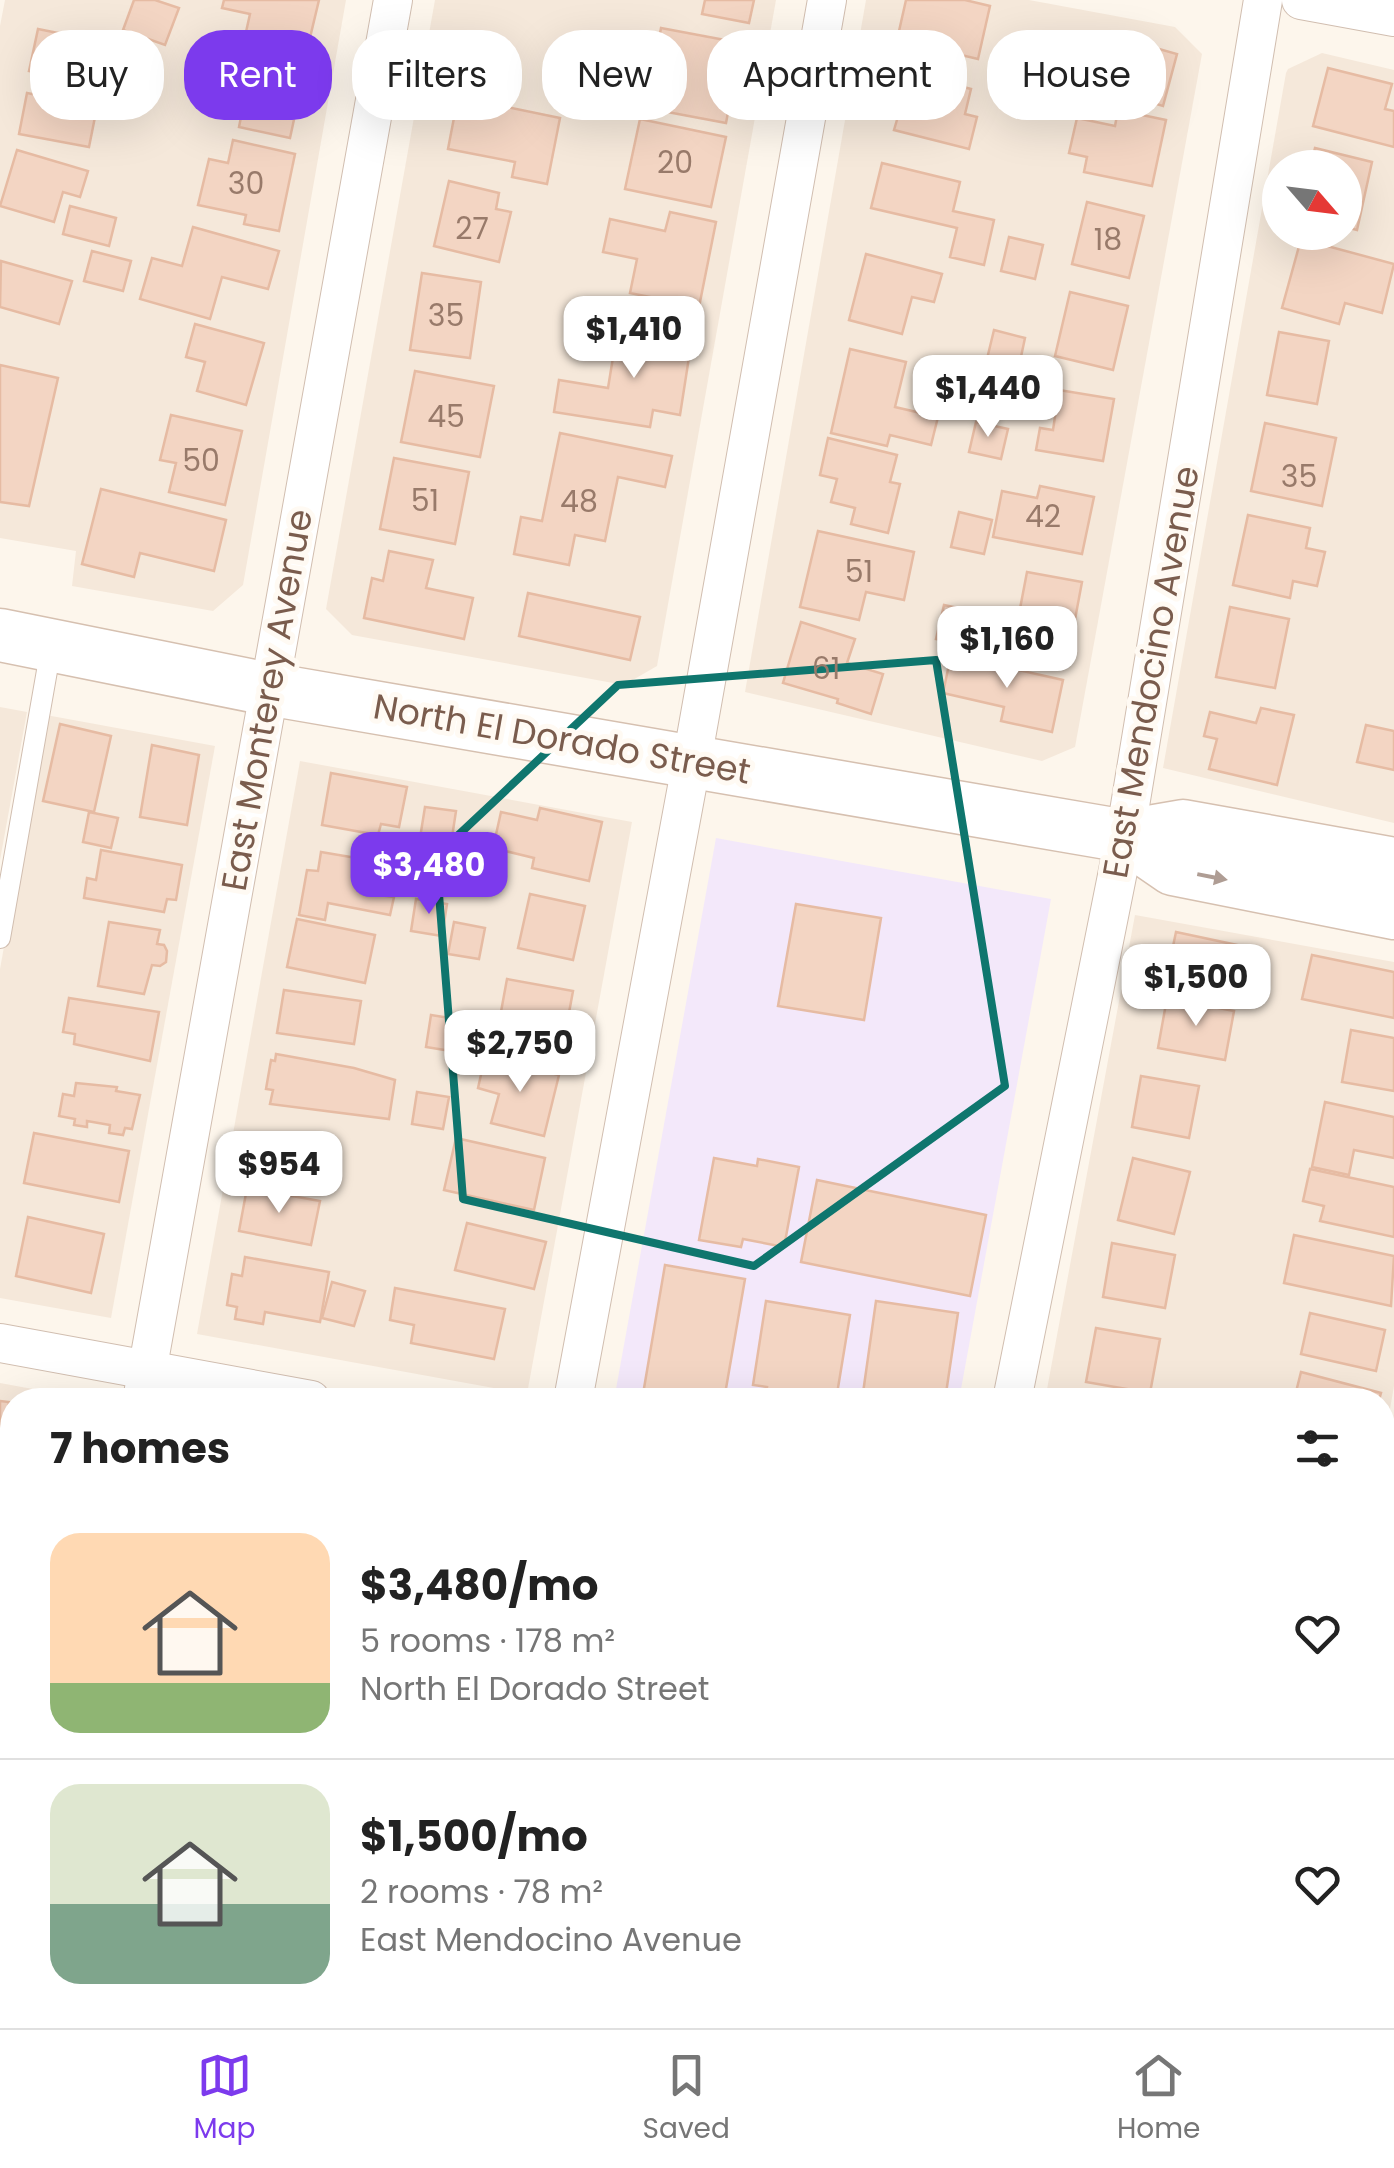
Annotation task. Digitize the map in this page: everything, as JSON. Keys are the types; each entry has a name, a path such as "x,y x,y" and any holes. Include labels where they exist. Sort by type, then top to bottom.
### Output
{"main road":[{"name":"North El Dorado Street","path":"0,635 268,689 1125,836 1183,826 1394,864"},
{"name":"North El Dorado Street","path":"1125,836 1173,869 1394,913"}],"street":[{"name":"East Monterey Avenue","path":"145,1385 392,0"},
{"path":"575,1388 828,0"},
{"name":"East Mendocino Avenue","path":"1014,1388 1125,836 1263,0"},
{"path":"1302,0 1394,17"},
{"path":"0,1343 145,1385 178,1388"}],"lane":[{"path":"0,938 52,646"}],"highlighted area":[{"path":"936,660 1005,1086 754,1266 463,1199 436,856 618,685"}],"shaded area":[{"path":"5,0 346,0 332,80 332,30 184,30 184,120 325,120 243,585 213,611 72,586 76,551 0,538 0,26"},
{"path":"435,0 776,0 771,30 707,30 707,120 755,120 657,666 624,685 352,635 326,609 414,120 522,120 522,30 430,30"},
{"path":"866,0 1029,0 1175,27 1202,54 1075,747 1042,761 745,692 845,120 967,120 967,30 861,30"},
{"path":"1322,53 1394,70 1394,823 1163,768 1262,209 1262,250 1362,250 1362,150 1272,150 1286,73"},
{"path":"0,707 27,712 0,860"},
{"path":"46,715 215,746 111,1318 0,1298 0,969"},
{"path":"300,761 632,822 528,1388 494,1388 197,1334"},
{"path":"716,838 1051,899 961,1388 616,1388"},
{"path":"1135,915 1394,962 1394,1388 1047,1388"},
{"path":"0,1383 27,1388 0,1388"}],"building":[{"path":"134,0 155,0 179,8 165,45 164,30 123,30"},
{"path":"224,0 319,0 312,30 246,30 250,14 222,8"},
{"path":"705,0 754,0 749,23 702,14"},
{"path":"906,0 965,0 990,6 978,59 967,56 967,30 899,30"},
{"path":"687,33 707,37 707,119 687,116"},
{"path":"1166,51 1177,54 1166,95"},
{"path":"1328,68 1392,84 1385,109 1394,111 1394,147 1313,126"},
{"path":"27,93 30,120 94,120 89,147 19,134"},
{"path":"522,110 542,114 542,120 560,120 547,184 512,177 515,162 448,149 454,120 522,120"},
{"path":"977,117 969,149 894,130 897,120"},
{"path":"240,120 294,120 290,138 239,127"},
{"path":"640,120 726,137 711,207 625,189"},
{"path":"1077,120 1115,126 1116,120 1166,120 1152,186 1084,172 1087,157 1069,153"},
{"path":"233,140 295,154 279,231 244,224 246,215 198,205 209,159 228,163"},
{"path":"17,150 88,171 80,197 63,192 54,222 0,206"},
{"path":"1362,160 1372,162 1362,207"},
{"path":"882,163 960,182 953,211 994,220 984,265 950,257 957,228 871,208"},
{"path":"449,181 499,193 496,209 511,212 499,262 434,246"},
{"path":"1087,202 1144,216 1129,278 1072,264"},
{"path":"70,206 116,218 109,246 63,234"},
{"path":"670,212 716,222 699,307 630,293 637,259 603,252 610,219 665,231"},
{"path":"193,227 279,251 268,289 222,277 210,319 140,299 152,258 182,266"},
{"path":"1009,237 1043,245 1035,279 1001,271"},
{"path":"1298,250 1342,250 1394,264 1382,313 1345,303 1339,324 1282,308"},
{"path":"92,251 131,261 123,291 84,281"},
{"path":"866,254 942,274 934,302 912,297 902,334 849,320"},
{"path":"1,261 72,281 59,324 0,307"},
{"path":"422,273 481,282 470,358 410,350"},
{"path":"1070,292 1128,306 1113,370 1055,356"},
{"path":"195,324 264,343 246,405 197,391 205,362 186,357"},
{"path":"618,327 692,338 680,415 653,410 650,427 554,412 559,380 608,388"},
{"path":"994,330 1025,338 1018,371 986,363"},
{"path":"1279,332 1329,341 1317,404 1267,395"},
{"path":"850,349 906,362 895,407 938,417 931,445 890,435 887,446 831,433"},
{"path":"0,365 58,378 29,506 0,502"},
{"path":"415,371 494,386 480,457 401,442"},
{"path":"1059,390 1114,399 1103,461 1036,450 1040,428 1053,430"},
{"path":"171,415 242,431 225,505 169,492 176,463 160,460"},
{"path":"976,422 1008,429 1001,459 969,452"},
{"path":"1265,423 1336,438 1322,506 1251,491"},
{"path":"560,433 672,456 665,487 618,477 605,541 575,535 569,565 514,554 521,517 542,521"},
{"path":"828,438 897,455 890,482 900,484 888,533 851,524 855,508 831,502 837,479 820,475"},
{"path":"394,458 469,472 455,544 380,529"},
{"path":"1040,486 1094,497 1082,554 993,537 1002,491 1037,498"},
{"path":"101,489 226,520 214,571 140,553 134,577 82,564"},
{"path":"959,512 992,520 984,554 951,547"},
{"path":"1248,515 1310,528 1306,548 1325,552 1317,586 1293,581 1290,598 1233,585"},
{"path":"818,531 914,552 904,600 866,592 859,620 800,607"},
{"path":"389,551 433,560 426,588 473,598 464,639 364,618 372,578 383,581"},
{"path":"1027,572 1082,582 1070,646 1015,635"},
{"path":"528,593 640,617 630,660 519,636"},
{"path":"944,605 977,612 969,646 936,639"},
{"path":"1230,607 1289,619 1275,688 1216,677"},
{"path":"801,622 855,639 847,663 883,674 871,714 837,703 838,699 783,683"},
{"path":"951,655 1063,680 1052,732 1001,721 1004,707 943,693"},
{"path":"1261,708 1294,715 1277,785 1209,769 1217,739 1204,736 1210,712 1256,723"},
{"path":"60,724 111,736 94,812 43,801"},
{"path":"1366,725 1394,731 1394,770 1357,762"},
{"path":"152,745 199,755 187,825 140,817"},
{"path":"331,773 407,787 399,827 381,824 378,835 322,825"},
{"path":"425,807 456,811 451,844 420,838"},
{"path":"540,808 602,822 589,881 532,868 534,858 493,848 501,812 537,820"},
{"path":"89,812 118,818 111,848 83,842"},
{"path":"101,850 182,865 176,900 167,899 164,912 84,898 87,878 96,880"},
{"path":"321,852 392,864 386,896 394,897 390,915 328,903 325,920 299,915 307,870 318,871"},
{"path":"530,894 585,906 573,960 518,948"},
{"path":"416,899 447,904 442,936 411,931"},
{"path":"796,904 881,918 864,1020 778,1006"},
{"path":"297,919 375,935 365,983 287,967"},
{"path":"109,922 160,930 157,944 164,945 167,951 166,962 152,965 144,994 98,986"},
{"path":"454,922 485,928 479,959 448,954"},
{"path":"1176,932 1256,949 1247,992 1167,975"},
{"path":"1312,955 1394,972 1394,1018 1302,999"},
{"path":"507,979 573,991 562,1051 496,1039"},
{"path":"284,990 361,1001 354,1044 277,1033"},
{"path":"69,998 159,1012 150,1061 74,1044 75,1034 63,1032"},
{"path":"1167,998 1234,1011 1225,1060 1158,1048"},
{"path":"431,1015 462,1020 457,1052 426,1047"},
{"path":"1351,1030 1394,1038 1394,1091 1342,1082"},
{"path":"276,1054 395,1080 389,1119 270,1104 273,1090 266,1089 271,1060 275,1061"},
{"path":"485,1057 559,1075 544,1136 491,1123 499,1094 478,1088"},
{"path":"1141,1076 1199,1086 1189,1138 1132,1127"},
{"path":"76,1083 117,1087 116,1091 140,1095 132,1129 125,1128 123,1135 109,1133 110,1125 87,1121 87,1127 74,1125 75,1119 59,1116 63,1094 74,1096"},
{"path":"417,1092 449,1097 443,1129 412,1124"},
{"path":"1325,1102 1394,1117 1394,1158 1354,1150 1349,1175 1312,1167"},
{"path":"34,1133 129,1151 119,1202 24,1183"},
{"path":"261,1135 301,1138 301,1142 324,1146 321,1159 332,1161 327,1189 299,1184 300,1178 255,1170"},
{"path":"456,1138 545,1158 534,1210 444,1190"},
{"path":"714,1158 757,1166 758,1159 799,1167 784,1247 743,1239 741,1247 699,1240"},
{"path":"1133,1158 1190,1172 1174,1234 1118,1220"},
{"path":"1310,1169 1394,1187 1394,1237 1320,1221 1324,1206 1303,1201"},
{"path":"817,1180 986,1215 970,1296 801,1262"},
{"path":"247,1188 320,1201 311,1245 239,1231"},
{"path":"28,1217 104,1234 91,1293 16,1276"},
{"path":"467,1223 546,1242 534,1289 455,1270"},
{"path":"1294,1235 1394,1256 1391,1306 1284,1283"},
{"path":"1112,1243 1175,1255 1165,1308 1103,1297"},
{"path":"245,1257 329,1272 320,1322 265,1312 263,1324 235,1319 237,1307 227,1305 232,1274 242,1276"},
{"path":"665,1265 745,1279 726,1388 644,1388"},
{"path":"332,1282 365,1291 354,1326 322,1318"},
{"path":"395,1288 505,1309 494,1359 411,1343 414,1325 390,1320"},
{"path":"766,1301 850,1315 838,1388 753,1385"},
{"path":"876,1301 958,1313 947,1388 864,1388"},
{"path":"1310,1313 1385,1330 1376,1371 1301,1354"},
{"path":"1096,1328 1160,1339 1151,1388 1086,1382"},
{"path":"1301,1372 1362,1388 1297,1388"}]}
